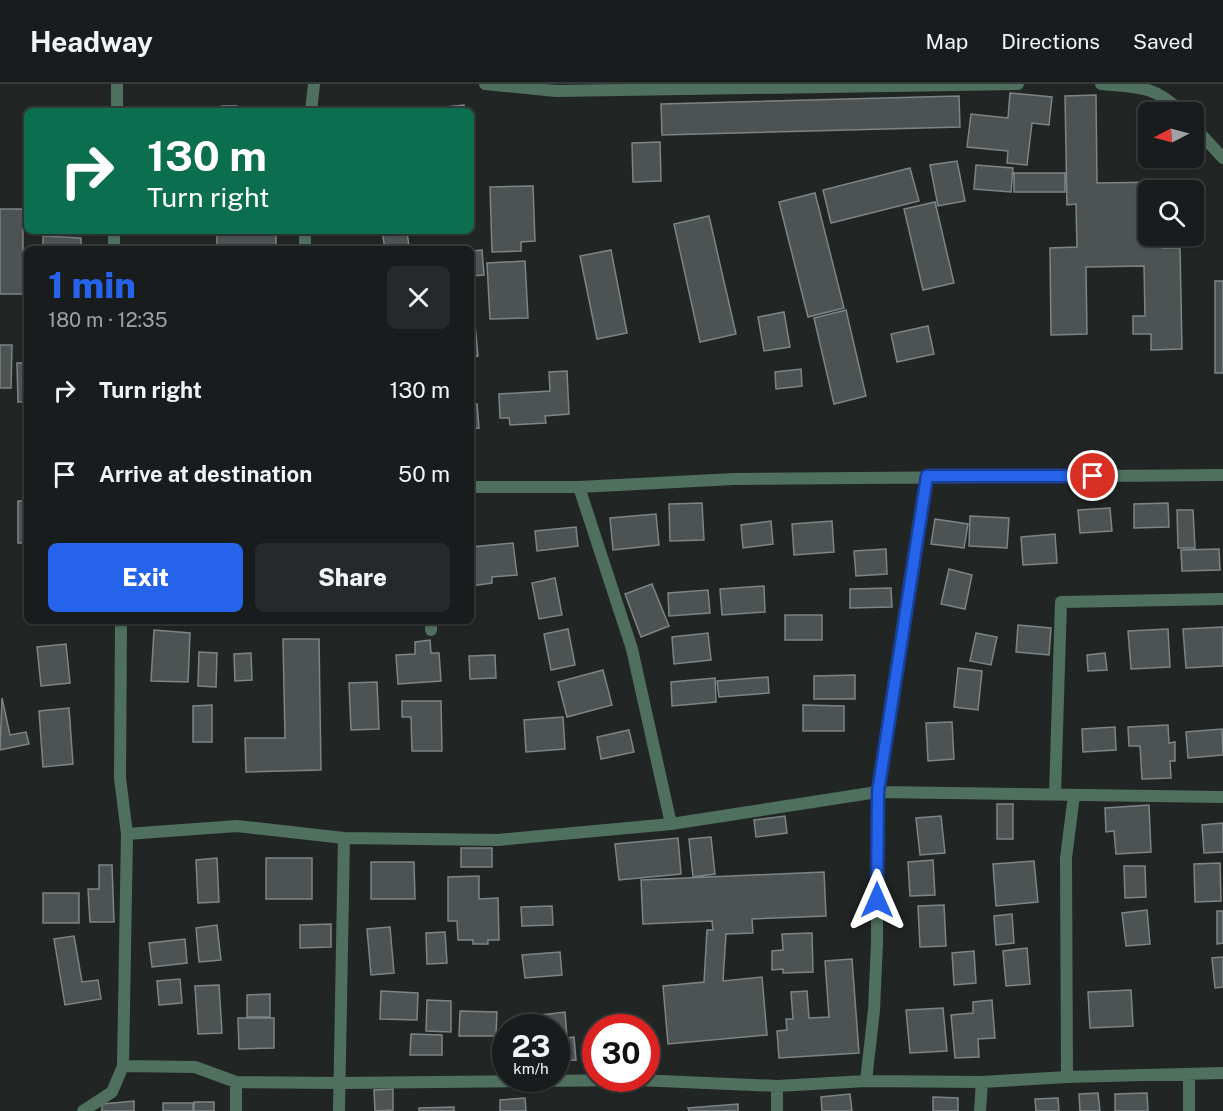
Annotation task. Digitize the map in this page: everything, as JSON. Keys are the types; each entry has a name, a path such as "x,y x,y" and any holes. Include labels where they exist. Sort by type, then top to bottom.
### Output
{"street":[{"path":"117,84 117,108"},
{"path":"311,108 314,84"},
{"path":"485,84 556,87 1018,84"},
{"path":"1101,84 1148,87 1171,102"},
{"path":"1204,137 1223,158"},
{"path":"474,487 579,487 734,479 1223,475"},
{"path":"866,1081 874,1010 877,943 878,792 927,476"},
{"path":"579,487 632,649 671,824"},
{"path":"1055,794 1061,602 1223,599"},
{"path":"83,1111 112,1092 123,1066 128,834 120,778 121,624"},
{"path":"128,834 237,826 344,838 498,840 671,824 878,792 1223,797"},
{"path":"1066,1077 1066,858 1074,795"},
{"path":"339,1111 344,838"},
{"path":"123,1066 195,1067 236,1082 638,1080 777,1086 866,1081 982,1082 1066,1077 1223,1073"},
{"path":"1189,1075 1189,1111"},
{"path":"236,1082 236,1111"},
{"path":"980,1111 982,1082"},
{"path":"777,1086 777,1111"}],"building":[{"path":"1010,93 1052,97 1049,125 1032,123 1027,165 1007,163 1008,151 967,147 971,114 1008,118"},
{"path":"1096,95 1097,183 1138,182 1138,246 1180,248 1182,349 1151,350 1151,334 1133,334 1133,316 1145,316 1144,266 1086,267 1087,334 1051,335 1050,248 1077,247 1076,204 1067,205 1065,96"},
{"path":"959,96 960,127 662,135 661,104"},
{"path":"464,105 464,108 437,108"},
{"path":"222,106 237,106 237,108 222,108"},
{"path":"660,142 661,181 633,182 632,143"},
{"path":"957,161 965,201 938,206 930,165"},
{"path":"976,165 1013,168 1011,192 974,189"},
{"path":"910,168 919,201 831,223 823,190"},
{"path":"1014,173 1065,173 1065,192 1014,192"},
{"path":"533,186 535,241 521,242 521,251 492,252 490,187"},
{"path":"815,193 844,308 808,317 779,202"},
{"path":"935,202 954,283 923,290 904,209"},
{"path":"0,209 23,209 23,294 0,294"},
{"path":"709,216 736,334 700,342 674,224"},
{"path":"276,234 276,246 217,246 217,235"},
{"path":"382,234 407,234 409,246 384,246"},
{"path":"43,236 81,238 81,246 43,246"},
{"path":"482,250 484,275 474,276 474,251"},
{"path":"611,250 627,333 597,339 580,256"},
{"path":"525,261 528,318 490,319 487,263"},
{"path":"1215,281 1223,281 1223,373 1215,373"},
{"path":"846,310 866,396 834,404 814,318"},
{"path":"784,312 790,347 764,351 758,317"},
{"path":"474,325 475,325 478,356 474,357"},
{"path":"928,326 934,354 897,362 891,334"},
{"path":"0,345 12,345 11,388 0,388"},
{"path":"17,363 24,363 24,402 18,402"},
{"path":"801,369 802,386 776,389 775,372"},
{"path":"567,371 569,414 545,416 546,423 510,425 509,418 500,418 499,394 550,391 549,372"},
{"path":"474,404 477,404 479,428 474,429"},
{"path":"18,501 24,501 24,543 18,543"},
{"path":"702,503 704,540 670,541 669,504"},
{"path":"1168,503 1169,527 1134,528 1134,504"},
{"path":"1110,508 1112,531 1080,533 1078,510"},
{"path":"1177,510 1193,510 1195,548 1178,548"},
{"path":"656,514 659,545 613,550 610,518"},
{"path":"970,516 1009,518 1007,548 969,546"},
{"path":"935,519 968,524 964,548 931,544"},
{"path":"771,521 773,544 743,548 741,525"},
{"path":"832,521 834,552 794,555 792,524"},
{"path":"576,527 578,546 537,551 535,531"},
{"path":"1055,534 1057,563 1023,565 1021,537"},
{"path":"513,543 517,575 492,577 492,583 474,586 474,547"},
{"path":"886,549 887,574 856,576 854,551"},
{"path":"1219,549 1220,570 1182,571 1181,550"},
{"path":"949,569 972,575 965,609 941,604"},
{"path":"555,578 562,615 539,619 532,583"},
{"path":"652,584 669,626 641,637 625,594"},
{"path":"764,586 765,612 722,615 720,589"},
{"path":"891,588 892,607 850,608 850,589"},
{"path":"708,590 710,613 669,616 668,593"},
{"path":"785,615 822,615 822,640 785,640"},
{"path":"1018,625 1051,628 1049,655 1016,652"},
{"path":"1223,627 1223,666 1186,668 1183,629"},
{"path":"568,629 575,665 551,670 544,634"},
{"path":"1168,629 1170,667 1131,669 1128,631"},
{"path":"154,630 190,633 188,682 151,681"},
{"path":"708,633 711,660 674,664 672,637"},
{"path":"976,633 997,637 991,665 970,661"},
{"path":"283,639 319,639 321,770 246,772 245,738 285,738"},
{"path":"430,640 431,653 439,653 441,681 398,684 396,655 415,654 415,642"},
{"path":"66,644 70,683 41,686 37,647"},
{"path":"199,652 217,653 216,687 198,686"},
{"path":"251,653 252,680 235,681 234,654"},
{"path":"1105,653 1107,670 1088,671 1087,655"},
{"path":"495,655 496,678 470,679 469,656"},
{"path":"958,668 982,671 978,710 954,707"},
{"path":"603,670 612,705 567,717 558,682"},
{"path":"855,675 855,699 814,699 814,676"},
{"path":"768,677 769,693 719,697 717,681"},
{"path":"715,678 716,702 672,706 671,682"},
{"path":"377,682 379,729 351,730 349,683"},
{"path":"2,698 10,735 26,732 29,744 0,750"},
{"path":"402,701 441,701 442,751 412,751 411,717 402,717"},
{"path":"212,705 212,742 193,742 193,706"},
{"path":"803,705 844,706 844,731 803,731"},
{"path":"69,708 73,764 43,767 39,711"},
{"path":"563,717 565,749 526,752 524,720"},
{"path":"952,722 954,759 928,761 926,723"},
{"path":"1168,725 1169,743 1175,742 1175,761 1170,761 1171,778 1142,779 1140,746 1129,746 1128,727"},
{"path":"1115,727 1116,750 1083,752 1082,729"},
{"path":"1222,729 1223,755 1188,758 1186,732"},
{"path":"629,730 634,752 601,759 597,737"},
{"path":"997,804 1013,804 1013,839 997,839"},
{"path":"1149,805 1151,852 1116,854 1114,831 1106,832 1105,808"},
{"path":"785,816 787,833 756,837 754,820"},
{"path":"941,816 945,853 920,855 916,818"},
{"path":"1223,823 1223,852 1204,853 1202,825"},
{"path":"711,837 715,874 693,877 689,839"},
{"path":"678,838 681,874 619,880 615,844"},
{"path":"461,848 492,848 492,867 461,867"},
{"path":"217,858 219,902 198,903 196,860"},
{"path":"266,858 312,858 312,899 266,899"},
{"path":"933,860 935,895 910,896 908,862"},
{"path":"1034,861 1038,902 996,906 993,864"},
{"path":"371,862 414,862 415,899 371,899"},
{"path":"1220,863 1221,901 1195,902 1194,864"},
{"path":"99,865 112,865 114,922 90,922 88,889 99,889"},
{"path":"1124,866 1145,866 1146,897 1125,898"},
{"path":"824,872 826,916 752,919 753,933 726,934 723,981 762,977 767,1035 668,1044 663,986 704,982 707,930 713,930 712,921 643,924 641,880"},
{"path":"479,876 479,899 498,898 499,940 488,940 488,944 473,944 473,940 458,940 457,921 448,921 448,877"},
{"path":"43,893 79,893 79,923 43,923"},
{"path":"944,905 946,946 920,947 918,906"},
{"path":"552,906 553,925 522,926 521,907"},
{"path":"1147,910 1150,944 1126,946 1122,913"},
{"path":"1217,911 1223,911 1223,943 1217,944"},
{"path":"1012,914 1014,943 996,945 994,916"},
{"path":"331,924 331,947 300,948 300,925"},
{"path":"217,925 221,960 199,962 196,928"},
{"path":"390,927 394,973 371,975 367,929"},
{"path":"445,932 447,963 427,964 426,933"},
{"path":"812,933 813,972 783,973 783,969 772,970 772,951 783,950 782,934"},
{"path":"74,936 82,982 98,980 101,999 65,1005 54,939"},
{"path":"185,939 187,963 152,967 149,943"},
{"path":"1027,948 1030,984 1006,986 1003,951"},
{"path":"974,951 976,983 954,985 952,953"},
{"path":"560,952 562,975 525,978 522,955"},
{"path":"1223,957 1223,987 1215,988 1212,958"},
{"path":"852,959 859,1053 779,1058 777,1031 787,1030 786,1019 793,1019 791,992 807,991 809,1018 829,1017 825,961"},
{"path":"180,979 182,1003 159,1005 157,981"},
{"path":"219,985 222,1033 198,1034 195,986"},
{"path":"1131,990 1133,1026 1090,1028 1088,992"},
{"path":"381,991 418,993 417,1020 380,1019"},
{"path":"270,994 270,1017 247,1017 247,995"},
{"path":"427,1000 451,1001 451,1032 426,1031"},
{"path":"992,1000 995,1038 978,1039 979,1057 955,1058 951,1015 973,1013 973,1002"},
{"path":"943,1008 947,1051 910,1053 906,1010"},
{"path":"460,1011 497,1012 497,1014 492,1014 492,1036 459,1036"},
{"path":"238,1018 274,1018 274,1048 239,1049"},
{"path":"411,1034 442,1035 442,1055 410,1055"},
{"path":"574,1037 576,1060 570,1060 570,1038"},
{"path":"393,1089 393,1110 375,1111 374,1090"},
{"path":"1098,1093 1100,1111 1080,1111 1079,1094"},
{"path":"1147,1093 1148,1111 1115,1111 1115,1094"},
{"path":"850,1094 852,1111 822,1111 821,1097"},
{"path":"933,1097 958,1098 958,1111 933,1111"},
{"path":"525,1098 526,1111 500,1111 500,1100"},
{"path":"1058,1098 1059,1111 1036,1111 1035,1099"},
{"path":"134,1101 134,1111 102,1111 102,1104"},
{"path":"194,1102 214,1102 214,1111 194,1111"},
{"path":"163,1103 193,1103 193,1111 163,1111"},
{"path":"738,1104 738,1111 689,1111 688,1108"},
{"path":"454,1107 454,1111 419,1111 419,1108"}],"route":[{"path":"877,900 878,792 927,476 1093,476"}]}
